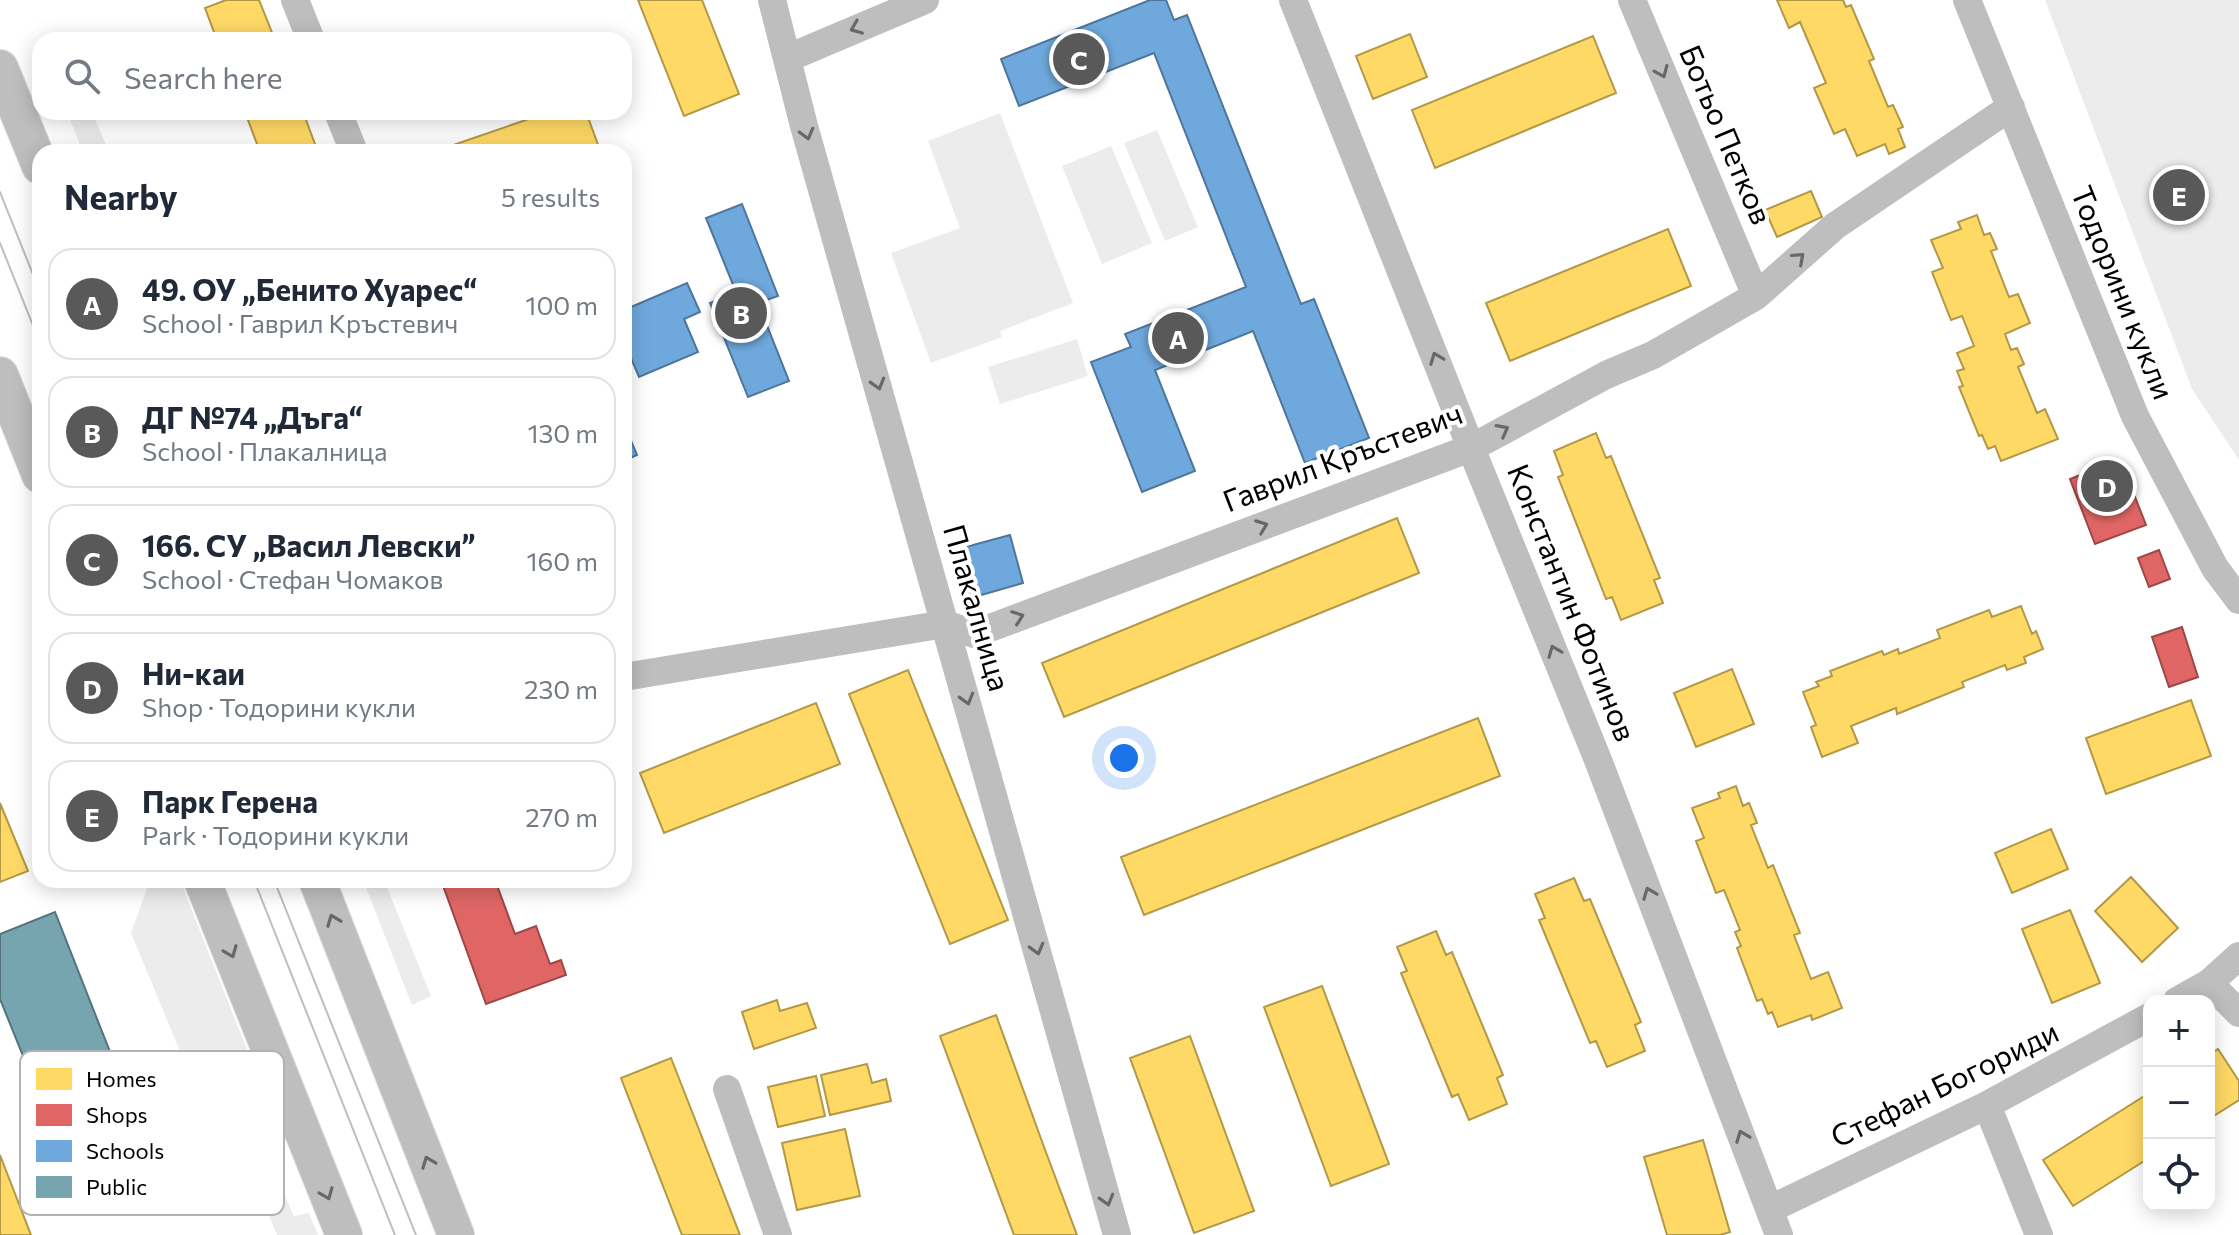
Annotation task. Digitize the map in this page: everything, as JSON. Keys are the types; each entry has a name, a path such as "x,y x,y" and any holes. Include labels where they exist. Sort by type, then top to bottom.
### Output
{"main road":[{"path":"0,68 32,147"},
{"path":"0,113 32,156"},
{"path":"0,375 32,455"},
{"path":"205,888 270,1051"},
{"path":"320,888 456,1235"},
{"path":"284,1085 344,1235"}],"street":[{"path":"295,0 308,32"},
{"name":"Плакалница","path":"772,0 1117,1235"},
{"path":"788,58 925,0"},
{"name":"Константин Фотинов","path":"1293,0 1598,760 1774,1222"},
{"name":"Ботьо Петков","path":"1632,0 1756,296"},
{"name":"Тодорини кукли","path":"1967,0 2135,416 2215,568 2239,600"},
{"name":"Гаврил Кръстевич","path":"632,676 945,624 974,634 1471,448 1606,375 1653,355 1756,296 1835,226 2011,107"},
{"path":"341,120 351,144"},
{"path":"2188,995 2209,983 2239,956"},
{"path":"2209,983 2239,1013"},
{"name":"Стефан Богориди","path":"1774,1222 2143,1020"},
{"path":"727,1089 778,1235"},
{"path":"1987,1105 2039,1235"}],"shaded area":[{"path":"2045,0 2239,0 2239,460 2192,389"},
{"path":"1000,113 1073,303 1000,331 1002,337 931,363 891,253 960,228 928,141"},
{"path":"70,120 95,120 106,144 80,144"},
{"path":"1157,130 1198,227 1165,241 1124,143"},
{"path":"1111,146 1152,243 1102,264 1062,166"},
{"path":"1077,339 1088,376 1000,404 988,367"},
{"path":"147,888 183,888 248,1051 180,1051 131,933"},
{"path":"366,888 387,888 431,996 412,1005"},
{"path":"284,1194 294,1216 309,1213 318,1235 277,1235 269,1215 284,1215"}],"building: Homes":[{"path":"226,0 259,0 272,32 214,32 205,8"},
{"path":"638,0 702,0 739,94 684,116"},
{"path":"1777,0 1843,0 1846,7 1851,5 1874,59 1869,61 1888,107 1893,105 1903,127 1898,129 1905,147 1889,154 1885,144 1857,156 1845,129 1834,134 1814,88 1826,83 1800,22 1789,28"},
{"path":"1410,34 1427,77 1373,99 1356,56"},
{"path":"1593,36 1616,93 1435,168 1412,110"},
{"path":"248,120 306,120 315,144 257,144"},
{"path":"526,120 589,120 598,144 456,144"},
{"path":"1811,191 1822,217 1777,237 1765,210"},
{"path":"1977,215 1984,235 1990,233 1997,249 1991,251 2009,297 2018,294 2030,323 2005,334 2011,350 2017,348 2024,364 2018,367 2037,413 2045,409 2058,439 2001,461 1995,446 1988,449 1982,435 1979,436 1959,387 1963,386 1957,371 1964,369 1957,353 1974,346 1962,316 1951,320 1932,272 1943,268 1931,240 1961,229 1958,222"},
{"path":"1668,229 1691,286 1510,361 1486,303"},
{"path":"1596,433 1606,458 1611,456 1660,578 1654,580 1663,603 1621,620 1612,597 1606,599 1558,477 1563,475 1554,451"},
{"path":"1397,518 1419,573 1064,717 1042,663"},
{"path":"2021,606 2032,634 2036,631 2043,649 2024,657 2026,663 2007,670 2005,665 1962,682 1964,687 1897,714 1896,708 1851,726 1858,743 1822,757 1811,727 1816,725 1803,692 1819,686 1816,682 1832,676 1830,671 1882,651 1884,655 1898,649 1899,654 1940,638 1937,630 1989,610 1992,617"},
{"path":"1732,669 1754,724 1696,747 1674,693"},
{"path":"908,670 1008,920 950,944 849,694"},
{"path":"2191,700 2211,756 2106,794 2086,738"},
{"path":"816,703 840,764 664,833 640,773"},
{"path":"1478,718 1500,776 1144,915 1121,857"},
{"path":"1736,786 1743,806 1749,803 1757,823 1751,825 1768,868 1773,865 1800,933 1794,935 1811,979 1828,972 1842,1008 1812,1020 1811,1015 1778,1027 1762,999 1757,1001 1737,948 1741,946 1735,932 1740,930 1724,890 1716,893 1696,841 1704,838 1692,808 1720,798 1718,793"},
{"path":"0,803 28,871 0,882"},
{"path":"2051,829 2068,869 2012,893 1995,853"},
{"path":"2131,877 2178,928 2142,962 2095,911"},
{"path":"1574,878 1584,901 1590,899 1641,1022 1635,1025 1645,1051 1607,1067 1596,1041 1590,1043 1539,920 1545,918 1535,894"},
{"path":"2070,910 2100,983 2052,1003 2022,929"},
{"path":"1436,931 1446,955 1452,952 1503,1075 1497,1078 1507,1104 1469,1120 1458,1094 1452,1097 1401,973 1407,971 1397,947"},
{"path":"1322,986 1389,1164 1331,1186 1264,1007"},
{"path":"777,1000 780,1011 807,1003 816,1028 754,1049 742,1012"},
{"path":"996,1015 1077,1235 1014,1235 940,1036"},
{"path":"1190,1036 1254,1211 1194,1233 1130,1058"},
{"path":"2218,1049 2239,1081 2239,1100 2215,1115 2215,1067 2215,1051"},
{"path":"671,1058 740,1235 682,1235 621,1078"},
{"path":"867,1064 872,1083 886,1079 891,1101 830,1115 821,1075"},
{"path":"816,1076 825,1116 778,1127 768,1087"},
{"path":"2143,1097 2143,1162 2073,1206 2043,1160"},
{"path":"845,1129 860,1196 797,1210 782,1143"},
{"path":"1703,1140 1730,1232 1720,1235 1667,1235 1644,1157"},
{"path":"0,1155 20,1207 20,1215 23,1215 31,1235 0,1235"}],"building: Shops":[{"path":"2110,463 2125,500 2135,497 2146,525 2095,544 2070,479"},
{"path":"2159,550 2170,579 2149,587 2138,558"},
{"path":"2182,627 2198,677 2169,687 2152,637"},
{"path":"444,888 498,888 515,934 536,926 550,964 561,960 566,975 486,1004"}],"building: Schools":[{"path":"1150,0 1166,0 1174,20 1187,15 1301,304 1314,299 1369,438 1305,463 1253,331 1155,370 1195,471 1142,492 1091,362 1131,347 1125,334 1246,287 1154,53 1019,106 1001,59"},
{"path":"742,204 778,296 758,303 789,381 748,397 710,303 736,292 706,218"},
{"path":"687,283 700,312 684,319 698,352 639,377 632,361 632,307"},
{"path":"1010,535 1023,583 964,600 951,551"}],"building: Public":[{"path":"55,912 110,1051 21,1051 0,999 0,934"}],"tram line":[{"path":"0,192 32,272"},
{"path":"0,243 32,323"},
{"path":"257,888 395,1235"},
{"path":"277,888 416,1235"}],"place":[{"name":"166. СУ „Васил Левски”","path":"1079,59"},
{"name":"Парк Герена","path":"2179,195"},
{"name":"ДГ №74 „Дъга“","path":"741,313"},
{"name":"49. ОУ „Бенито Хуарес“","path":"1178,338"},
{"name":"Ни-каи","path":"2107,486"}]}
